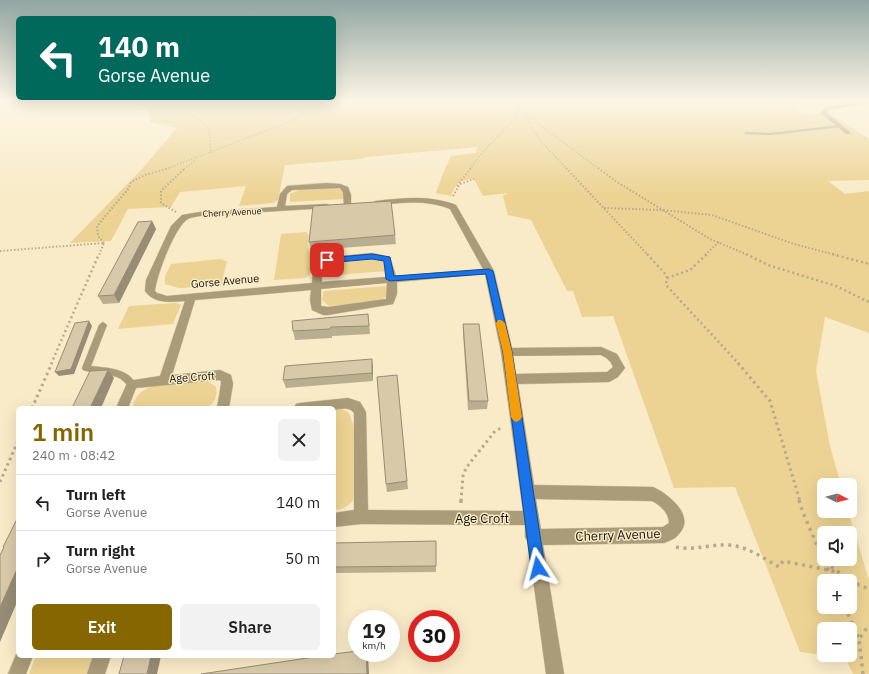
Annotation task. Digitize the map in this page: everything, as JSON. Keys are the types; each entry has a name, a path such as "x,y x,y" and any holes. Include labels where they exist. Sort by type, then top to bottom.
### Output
{"street":[{"path":"281,209 283,194 290,188 344,186 356,204"},
{"name":"Cherry Avenue","path":"185,217 200,214 427,199 444,202 449,205"},
{"path":"449,205 453,207 489,271 507,352 533,537 555,674"},
{"name":"Gorse Avenue","path":"185,217 175,226 151,280 150,291 154,296 167,299 489,271"},
{"path":"372,256 387,259 393,294 392,299 388,302 323,311 316,308 316,285 319,266 324,262 333,259 372,256"},
{"name":"Age Croft","path":"191,296 164,380 220,375 224,376 227,378 227,384 223,406"},
{"path":"507,352 601,351 613,357 619,368 609,377 511,379"},
{"path":"123,406 132,384 164,380"},
{"path":"322,406 348,403 356,406 360,412 362,517"},
{"name":"Cherry Avenue","path":"527,492 653,494 669,504 675,515 676,523 674,529 670,533 664,535 533,537"},
{"name":"Age Croft","path":"336,520 362,517 531,518"},
{"path":"17,674 23,658"},
{"path":"96,674 101,658"}],"lane":[{"path":"746,134 770,134 792,131"},
{"path":"103,324 86,368 120,374 129,379 132,384"}],"path":[{"path":"210,131 212,152"},
{"path":"104,243 98,236 97,226 129,188 131,182 145,175 181,164 265,131"},
{"path":"449,205 457,186 482,153 502,131"},
{"path":"535,131 544,145 667,276 666,285 757,384 770,401 803,513 817,545"},
{"path":"549,131 617,182 661,210 710,238 768,265 836,286 869,302"},
{"path":"185,217 161,203 161,191 172,182 188,164 212,152"},
{"path":"457,186 464,181 474,179"},
{"path":"604,208 712,214 794,244 869,264"},
{"path":"667,278 690,270 719,242"},
{"path":"0,251 104,243"},
{"path":"33,406 104,243"},
{"path":"462,518 463,476 466,468 495,431 503,427"},
{"path":"0,482 16,446"},
{"path":"664,535 673,546 686,549 729,545 743,548 779,567 783,561 838,572"},
{"path":"826,566 830,574"},
{"path":"830,566 841,574"},
{"path":"857,584 869,589"},
{"path":"848,614 859,640 863,674"},
{"path":"859,640 869,625"}],"shaded area":[{"path":"174,131 858,131 869,139 869,180 828,181 845,194 869,191 869,333 825,317 816,371 830,446 839,478 817,478 817,518 850,518 853,526 817,526 817,566 857,566 857,541 869,580 869,674 853,674 847,662 857,662 857,622 817,622 817,654 800,652 735,487 674,488 613,316 582,317 573,291 567,291 531,220 508,215 503,196 508,193 483,196 474,179 461,181 451,196 436,193 451,156 476,153 477,147 367,157 362,159 285,165 278,200 274,203 239,206 246,186 180,192 171,207 128,209 111,241 70,243 141,170"},
{"path":"342,189 344,192 343,199 290,202 290,194 299,190"},
{"path":"306,232 309,235 308,249 312,258 310,275 305,278 274,280 281,234"},
{"path":"373,258 383,262 387,271 324,276 322,271 325,265 331,262"},
{"path":"220,259 227,261 221,286 179,288 165,284 165,276 171,264"},
{"path":"388,287 387,296 378,302 329,306 322,300 324,291"},
{"path":"176,303 181,305 173,324 118,329 129,306"},
{"path":"209,382 216,387 216,397 213,403 208,406 133,406 137,397 142,391 149,387 181,383"},
{"path":"336,408 342,409 349,413 354,427 353,500 345,507 336,510"},
{"path":"35,658 92,658 87,674 29,674"}],"building":[{"path":"391,201 395,235 309,242 313,206"},
{"path":"152,221 114,295 98,296 138,222"},
{"path":"368,314 369,326 331,327 330,329 293,331 292,321"},
{"path":"89,321 71,369 55,372 75,323"},
{"path":"463,324 479,324 488,401 469,401"},
{"path":"372,359 372,373 283,380 285,366"},
{"path":"108,370 91,406 73,406 90,371"},
{"path":"397,375 407,481 386,484 377,377"},
{"path":"16,521 16,571 0,607 0,555"},
{"path":"436,541 436,566 336,567 336,543"},
{"path":"348,652 348,662 366,662 367,674 201,674 308,658 336,658 336,654"},
{"path":"123,658 151,658 147,674 119,674"}],"slow traffic":[{"path":"501,323 507,352 516,417"}],"route":[{"path":"327,260 372,256 387,259 390,267 390,279 489,271 507,352 538,568"}]}
